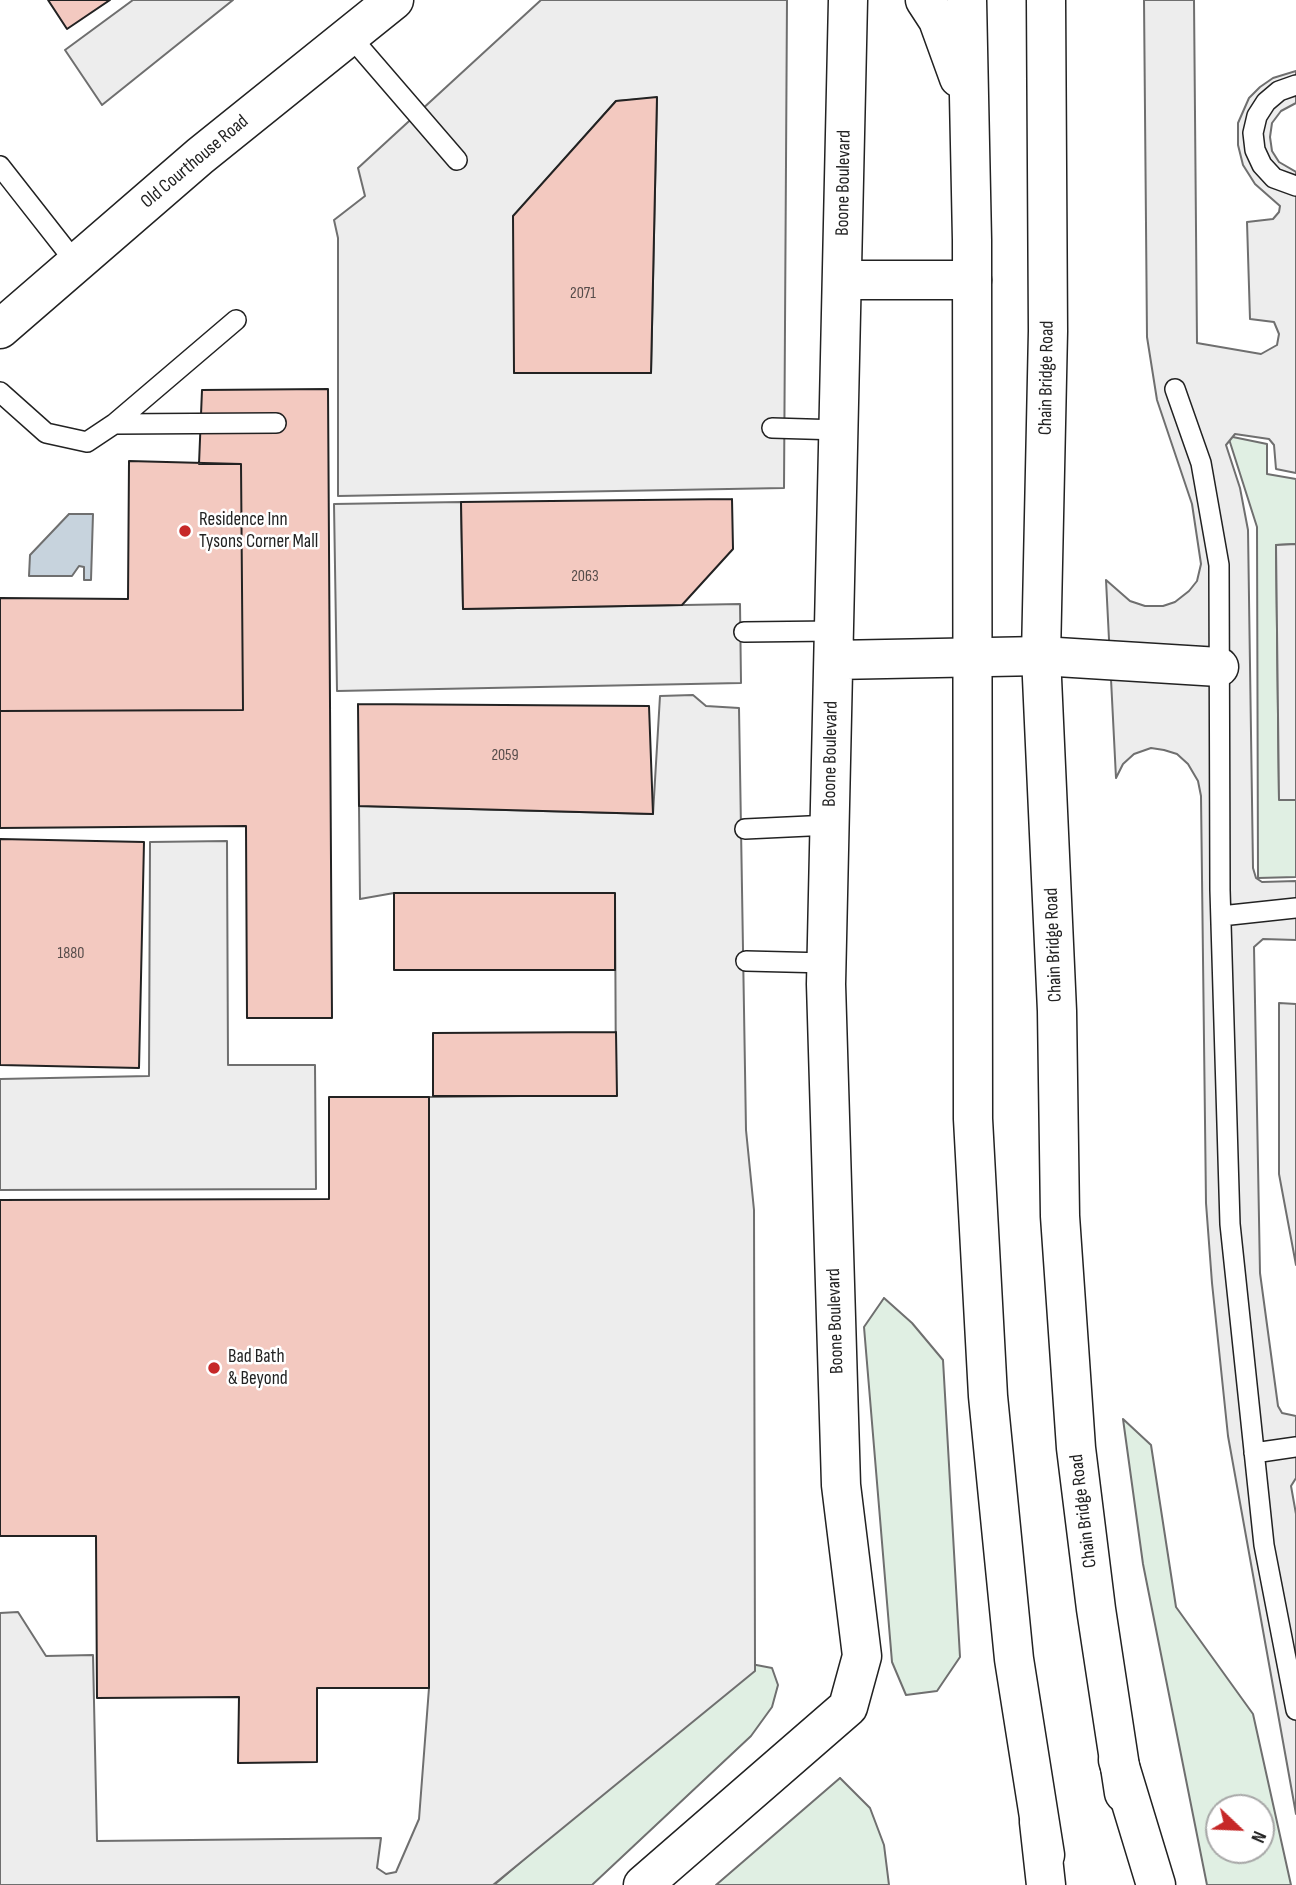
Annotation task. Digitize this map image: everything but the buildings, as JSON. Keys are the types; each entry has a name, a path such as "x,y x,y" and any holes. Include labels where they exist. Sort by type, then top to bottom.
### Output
{"main road":[{"name":"Old Courthouse Road","path":"0,329 200,156 394,0"},
{"name":"Boone Boulevard","path":"643,1885 848,1707 862,1656 841,1485 827,963 848,0"},
{"path":"925,0 938,20 958,72 970,140"},
{"path":"967,0 972,280 973,1119 988,1396 1014,1659 1048,1885"},
{"name":"Chain Bridge Road","path":"1045,0 1048,331 1041,656 1057,1011 1060,1207 1076,1448 1118,1760 1140,1885"},
{"path":"842,280 972,280"},
{"path":"834,646 972,657 1041,656 1219,667"},
{"path":"1118,1760 1156,1885"}],"lane":[{"path":"350,36 457,160"},
{"path":"1296,85 1279,91 1266,102 1257,116 1253,133 1255,150 1262,165 1274,178 1296,186"},
{"path":"0,166 76,263"},
{"path":"0,392 46,433 87,442 114,424 236,320"},
{"path":"1175,389 1201,463 1219,565 1221,916 1230,1224 1264,1545 1287,1610 1296,1710"},
{"path":"114,424 276,423"},
{"path":"772,428 839,429"},
{"path":"744,632 834,646"},
{"path":"745,829 830,825"},
{"path":"1221,916 1296,908"},
{"path":"746,961 827,963"},
{"path":"1254,1454 1296,1447"}],"green space":[{"path":"1228,436 1267,444 1267,474 1296,479 1296,544 1276,545 1279,799 1296,800 1296,877 1258,878 1257,527"},
{"path":"884,1298 912,1323 943,1360 960,1657 937,1691 906,1695 892,1662 864,1327"},
{"path":"1123,1419 1151,1445 1176,1607 1253,1714 1271,1794 1205,1794 1205,1864 1275,1864 1275,1813 1291,1885 1207,1885 1143,1564"},
{"path":"751,1664 772,1668 778,1685 772,1707 751,1736 592,1885 494,1885"},
{"path":"840,1778 870,1808 884,1845 889,1885 716,1885"}],"shaded area":[{"path":"133,0 233,0 102,105 65,50"},
{"path":"541,0 787,0 784,488 338,496 338,238 334,220 365,196 358,168","holes":["657,98 651,373 514,373 514,216 616,101"]},
{"path":"1144,0 1194,0 1197,343 1261,354 1277,345 1279,334 1274,322 1250,319 1247,222 1273,219 1280,206 1255,184 1243,165 1238,145 1238,123 1249,98 1260,87 1273,78 1296,71 1296,103 1281,111 1272,123 1270,137 1272,151 1279,162 1296,172 1296,473 1276,469 1274,445 1269,439 1235,434 1226,445 1240,488 1248,530 1253,868 1256,878 1262,882 1296,881 1296,940 1263,939 1254,947 1260,1273 1278,1406 1282,1413 1296,1416 1296,1478 1291,1486 1296,1514 1296,1814 1228,1436 1212,1283 1206,1203 1201,796 1198,781 1188,764 1177,754 1164,750 1151,748 1134,754 1123,764 1116,778 1106,580 1130,601 1145,606 1163,606 1175,602 1189,591 1197,581 1201,564 1192,504 1157,400 1147,337"},
{"path":"461,502 463,609 740,604 741,683 337,691 334,504"},
{"path":"69,514 93,514 91,580 84,580 84,567 79,566 72,576 29,576 30,555"},
{"path":"1296,544 1296,800 1279,800 1276,545"},
{"path":"693,695 706,706 739,708 746,1130 754,1210 755,1671 493,1885 0,1885 0,1613 18,1612 46,1656 93,1655 97,1841 381,1838 377,1868 386,1874 396,1872 419,1819 429,1688 429,1097 616,1095 615,894 394,893 360,899 359,806 653,814 660,696"},
{"path":"227,841 228,1065 315,1065 316,1189 0,1190 0,1079 149,1076 150,842"},
{"path":"1279,1003 1296,1004 1296,1265 1279,1174"}],"place":[{"name":"Residence Inn Tysons Corner Mall","path":"185,531"},
{"name":"Bad Bath & Beyond","path":"214,1368"}]}
